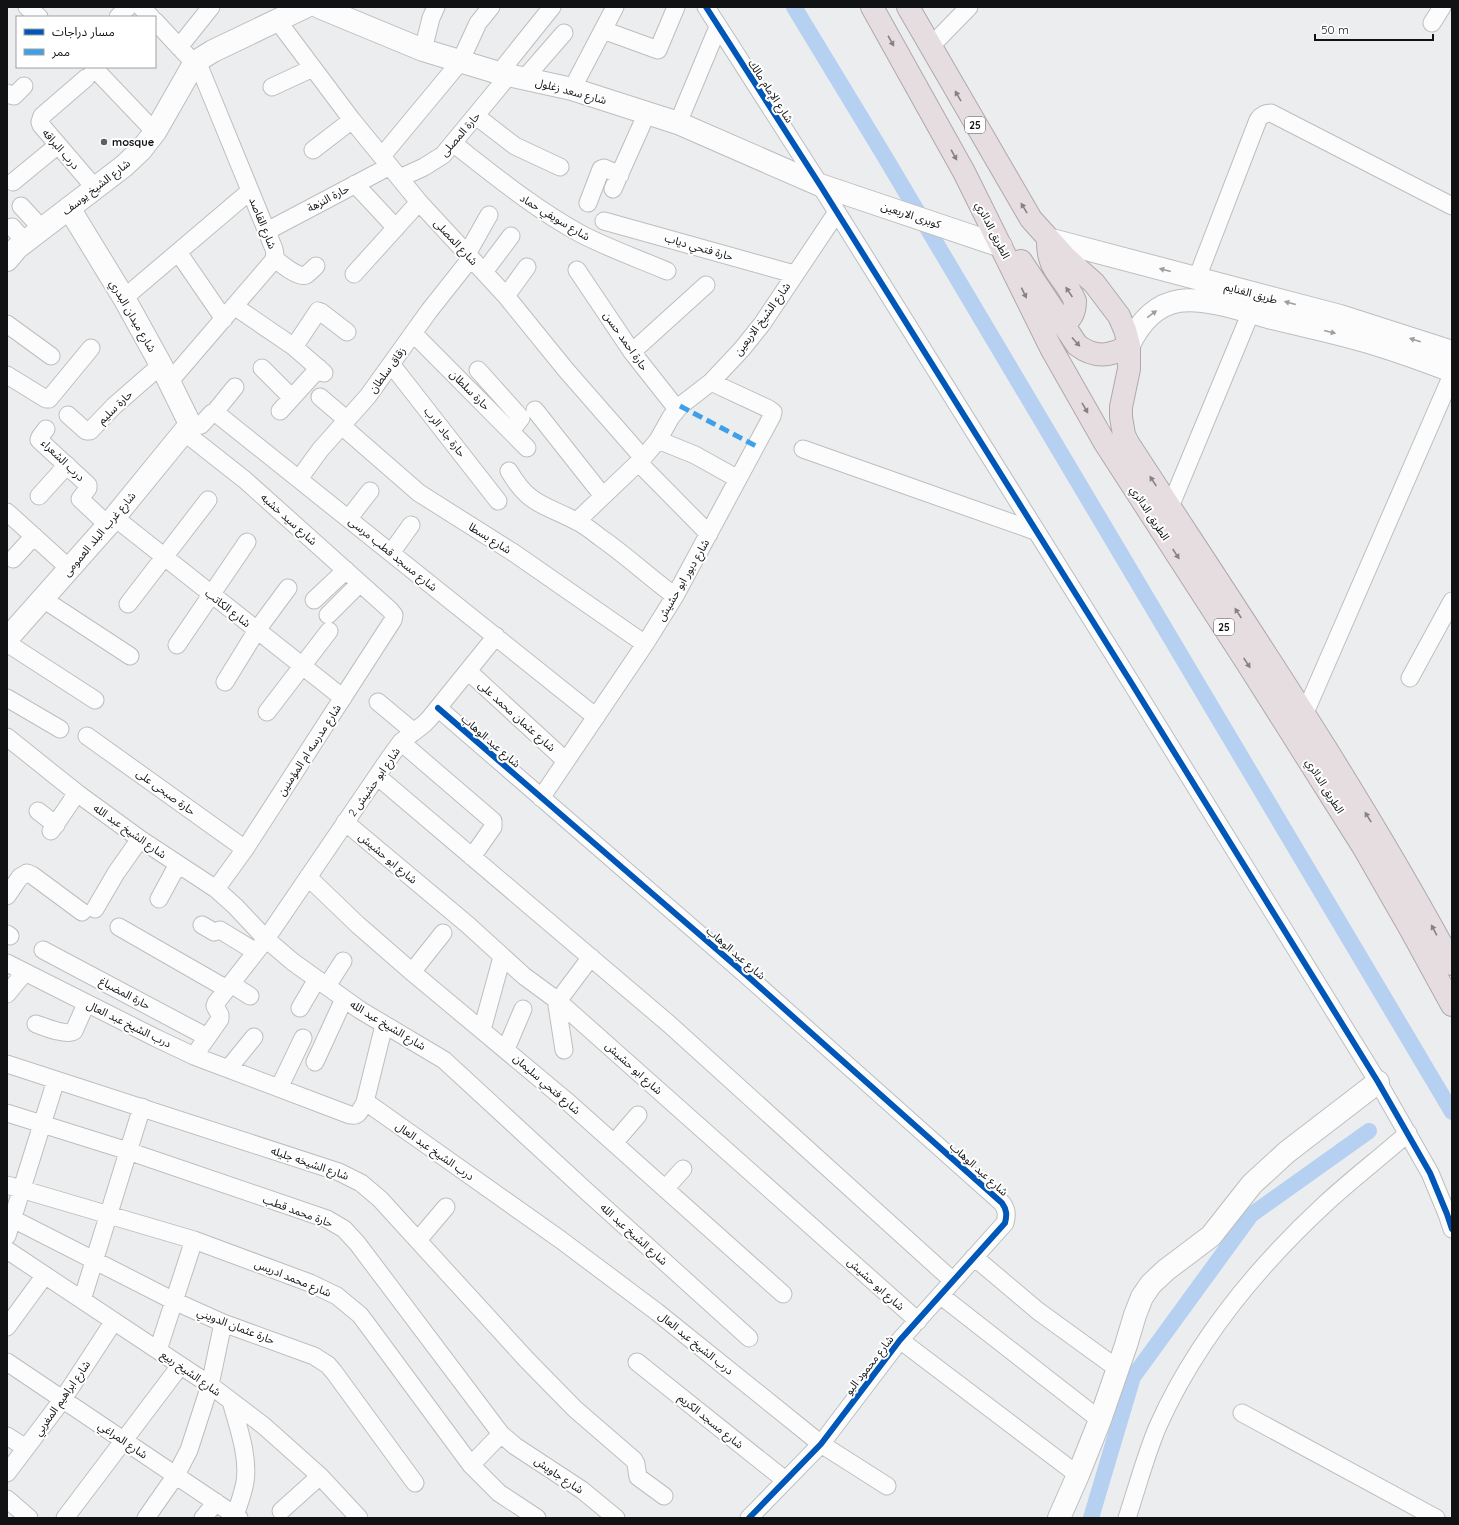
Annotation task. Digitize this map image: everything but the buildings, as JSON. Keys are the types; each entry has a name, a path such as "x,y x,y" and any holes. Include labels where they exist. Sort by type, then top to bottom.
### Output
{"highway":[{"name":"الطريق الدائري","path":"872,7 964,172 1051,348 1105,443 1251,669 1364,848 1452,1005"},
{"name":"الطريق الدائري","path":"908,7 930,48 1028,214 1048,239 1067,259 1094,283 1111,304 1122,323 1128,345 1128,369 1121,407 1122,426 1128,443 1381,837 1452,964"},
{"path":"1048,239 1051,264 1075,301 1072,317 1063,324"},
{"path":"1001,246 1016,255 1022,262 1077,345 1093,354 1102,355 1112,354 1128,345"}],"street":[{"path":"27,7 38,16"},
{"path":"119,16 128,7"},
{"path":"141,7 148,16"},
{"path":"179,47 211,7"},
{"name":"شارع الشيخ يوسف","path":"7,260 17,248 18,234 42,229 133,158 155,132 196,63 214,51 305,7"},
{"name":"شارع سعد زغلول","path":"319,7 424,50 460,62 511,76 572,89 678,123 820,185"},
{"path":"424,50 431,18 436,7"},
{"path":"391,167 460,62 478,23 491,7"},
{"path":"511,76 552,7"},
{"path":"572,89 616,7"},
{"path":"603,30 658,50 676,7"},
{"name":"شارع الإمام مالك","path":"706,7 837,212 1378,1082 1430,1173 1452,1229"},
{"path":"930,48 969,7"},
{"path":"1432,23 1442,7"},
{"name":"شارع المصلى","path":"277,20 352,120 420,202 506,296 640,460 709,534"},
{"path":"156,25 196,63"},
{"path":"678,123 718,27"},
{"path":"511,76 564,33"},
{"name":"شارع القاصد","path":"165,373 229,312 274,258 275,252 196,63"},
{"path":"272,87 313,68"},
{"path":"90,73 155,132"},
{"name":"درب البراقه","path":"90,73 40,119 40,125 95,188"},
{"name":"حارة المصلى","path":"391,167 434,162 454,144 511,76"},
{"path":"7,92 14,96 24,86"},
{"path":"588,202 601,169 604,168 616,182 647,113"},
{"path":"1197,278 1258,120 1266,113 1271,113 1452,206"},
{"path":"476,116 515,146 560,166"},
{"path":"313,150 352,120"},
{"name":"شارع سويفي حماد","path":"454,144 516,193 553,218 581,234 667,271"},
{"path":"13,182 58,145"},
{"name":"حارة النزهة","path":"267,231 355,184 391,167"},
{"path":"355,184 396,228"},
{"name":"كوبرى الاربعين","path":"820,185 1001,246"},
{"path":"124,298 250,190"},
{"path":"354,274 420,202"},
{"path":"21,206 42,229"},
{"name":"شارع ميدان البدري","path":"69,208 124,298 165,373 189,420 186,429"},
{"name":"شارع الشيخ الاربعين","path":"577,521 640,460 658,440 671,417 678,409 687,400 711,382 727,366 762,324 794,274 837,212"},
{"name":"زقاق سلطان","path":"299,479 320,450 368,396 469,256 489,215"},
{"name":"حارة فتحي دياب","path":"604,221 794,274"},
{"path":"484,272 511,236"},
{"name":"طريق الغنايم","path":"1048,239 1340,316 1452,352"},
{"path":"178,252 229,312 294,348 321,370 286,404 262,368"},
{"path":"274,258 285,267 302,276 316,266"},
{"path":"506,296 527,267"},
{"name":"حارة احمد حسن","path":"577,270 632,352 678,409"},
{"path":"632,352 706,285"},
{"name":"طريق الغنايم","path":"1128,345 1136,330 1147,317 1162,307 1178,302 1195,300 1251,312 1373,343 1415,356 1452,371"},
{"path":"294,348 318,311 347,332"},
{"path":"1170,507 1251,312"},
{"path":"7,324 51,356"},
{"name":"حارة سلطان","path":"413,333 527,448"},
{"path":"7,374 46,399 49,399 91,348"},
{"name":"حارة جاد الرب","path":"391,364 498,501"},
{"path":"478,370 521,418 510,431"},
{"name":"حارة سليم","path":"68,415 86,431 90,431 114,406 165,373"},
{"path":"1304,715 1452,376"},
{"name":"شارع دبور ابو حشيش","path":"541,798 645,644 675,596 772,416 772,412 711,382"},
{"path":"186,429 201,425 214,413 235,387"},
{"name":"شارع بسطا","path":"320,397 344,423 419,493 514,553 645,644"},
{"path":"535,410 603,496"},
{"name":"شارع مسجد قطب مرسى","path":"214,413 216,413 349,518 596,716"},
{"name":"شارع غرب البلد العمومى","path":"9,635 70,569 186,429"},
{"name":"شارع سيد خشبه","path":"186,429 390,610"},
{"name":"درب الشعراء","path":"46,430 39,440 88,485 88,488 80,497 80,500 111,521"},
{"path":"658,440 695,455 738,479"},
{"path":"803,450 1035,531"},
{"path":"39,496 67,465"},
{"path":"509,471 517,485 535,501 577,521 622,552 656,582 675,596"},
{"path":"349,518 370,491"},
{"path":"128,604 208,500"},
{"path":"7,512 70,569"},
{"name":"شارع الكاتب","path":"111,521 164,557 343,698"},
{"path":"391,553 410,525"},
{"path":"13,559 34,536"},
{"path":"177,645 247,542"},
{"path":"314,600 346,570"},
{"path":"267,712 302,666 328,623 360,583"},
{"path":"225,682 257,630 288,588"},
{"path":"43,599 130,656"},
{"path":"1410,678 1452,601"},
{"name":"شارع مدرسه ام المؤمنين","path":"216,889 245,849 393,620 394,614 390,610"},
{"path":"9,635 95,700"},
{"name":"شارع ابو حشيش 2","path":"207,1037 220,1018 216,1004 261,945 377,776 408,737 424,724 438,708 496,636"},
{"name":"شارع عثمان محمد على","path":"468,671 566,761"},
{"path":"378,702 408,737 494,820 492,827 472,856"},
{"path":"9,703 60,729"},
{"name":"شارع عبد الوهاب","path":"438,708 756,984 1002,1203 1006,1209 1007,1216 1005,1223"},
{"name":"حارة صبحى على","path":"87,736 245,849"},
{"name":"شارع الشيخ عبد الله","path":"7,737 77,793 140,839 216,889 236,907 261,945 293,962 344,999 384,1025 426,1048 444,1060 749,1338"},
{"path":"377,776 675,1029 953,1280"},
{"path":"38,811 54,828 77,793"},
{"name":"شارع ابو حشيش","path":"345,822 468,925 524,976 557,1000 918,1321"},
{"path":"7,896 20,877 28,873 89,911 140,839"},
{"path":"159,899 178,864"},
{"name":"شارع فتحي سليمان","path":"308,877 358,925 412,972 506,1049 783,1294"},
{"path":"119,927 250,996"},
{"path":"205,930 215,932 220,930 261,945"},
{"path":"412,972 443,933"},
{"name":"حارة المضباغ","path":"43,950 207,1037"},
{"path":"482,1030 502,957"},
{"path":"564,1050 557,1000 591,957"},
{"path":"300,1008 322,982 343,961"},
{"name":"درب الشيخ عبد العال","path":"7,963 86,1004 194,1056 353,1116 359,1114 365,1102 554,1236 657,1312 821,1444 887,1486"},
{"path":"7,994 25,972"},
{"path":"315,1062 344,999"},
{"path":"36,1024 66,1033 74,1032 86,1004"},
{"path":"506,1049 523,1009"},
{"path":"365,1102 384,1025"},
{"path":"228,1069 254,1036"},
{"path":"194,1056 207,1037"},
{"path":"279,1088 303,1038"},
{"name":"شارع الشيخه جليله","path":"7,1064 351,1176 372,1191 526,1359 575,1409 634,1460 638,1477 664,1496"},
{"path":"7,1236 12,1219 14,1187 42,1124 56,1080"},
{"path":"1059,1518 1100,1420 1118,1369 1134,1315 1142,1297 1151,1284 1166,1270 1211,1236 1252,1184 1287,1152 1378,1082"},
{"path":"82,1300 142,1108"},
{"name":"حارة محمد قطب","path":"7,1113 128,1151 327,1219 344,1229 357,1243 501,1434"},
{"path":"614,1143 638,1115"},
{"path":"1127,1518 1158,1427 1190,1364 1223,1316 1267,1263 1325,1204 1408,1133"},
{"path":"666,1189 683,1169"},
{"name":"شارع محمد ادريس","path":"14,1187 194,1240 324,1289 349,1305 369,1327 470,1465 499,1493 537,1518"},
{"path":"418,1240 446,1207"},
{"name":"حارة عثمان الدويني","path":"12,1219 174,1301 223,1323 314,1356 328,1365 415,1483"},
{"name":"شارع محمود البو","path":"749,1518 821,1444 900,1340 1005,1223"},
{"path":"158,1350 194,1240"},
{"name":"شارع الشيخ ربيع","path":"7,1250 158,1350 264,1426 320,1476 359,1518"},
{"path":"974,1257 1038,1311 1118,1369"},
{"path":"7,1327 45,1275"},
{"path":"940,1295 1100,1420"},
{"name":"شارع ابراهيم المغربي","path":"7,1473 63,1399 114,1321"},
{"path":"146,1518 176,1475 189,1450 210,1386 223,1323"},
{"path":"900,1340 1078,1475"},
{"name":"شارع المراغي","path":"7,1362 216,1502 236,1517"},
{"name":"شارع مسجد الكريم","path":"637,1362 785,1480"},
{"path":"65,1518 180,1366"},
{"path":"231,1401 243,1448 245,1471 245,1481 236,1517"},
{"path":"1242,1413 1436,1518"},
{"path":"470,1465 501,1434"},
{"name":"شارع جاويش","path":"501,1434 515,1446 582,1490 616,1518"},
{"path":"7,1436 26,1448"},
{"path":"282,1511 320,1476"},
{"path":"7,1499 29,1518"},
{"path":"203,1518 216,1502"}],"waterway":[{"path":"794,7 885,157 1452,1112"},
{"path":"1091,1518 1133,1377 1251,1215 1369,1131"}],"marked path":[{"path":"680,406 756,446"}],"cycle path":[{"path":"706,7 820,185 1132,684 1378,1082 1430,1173 1452,1229"},
{"path":"438,708 744,973 1002,1203 1006,1210 1005,1223 900,1340 821,1444 749,1518"}],"place":[{"name":"mosque","path":"104,142"}]}
